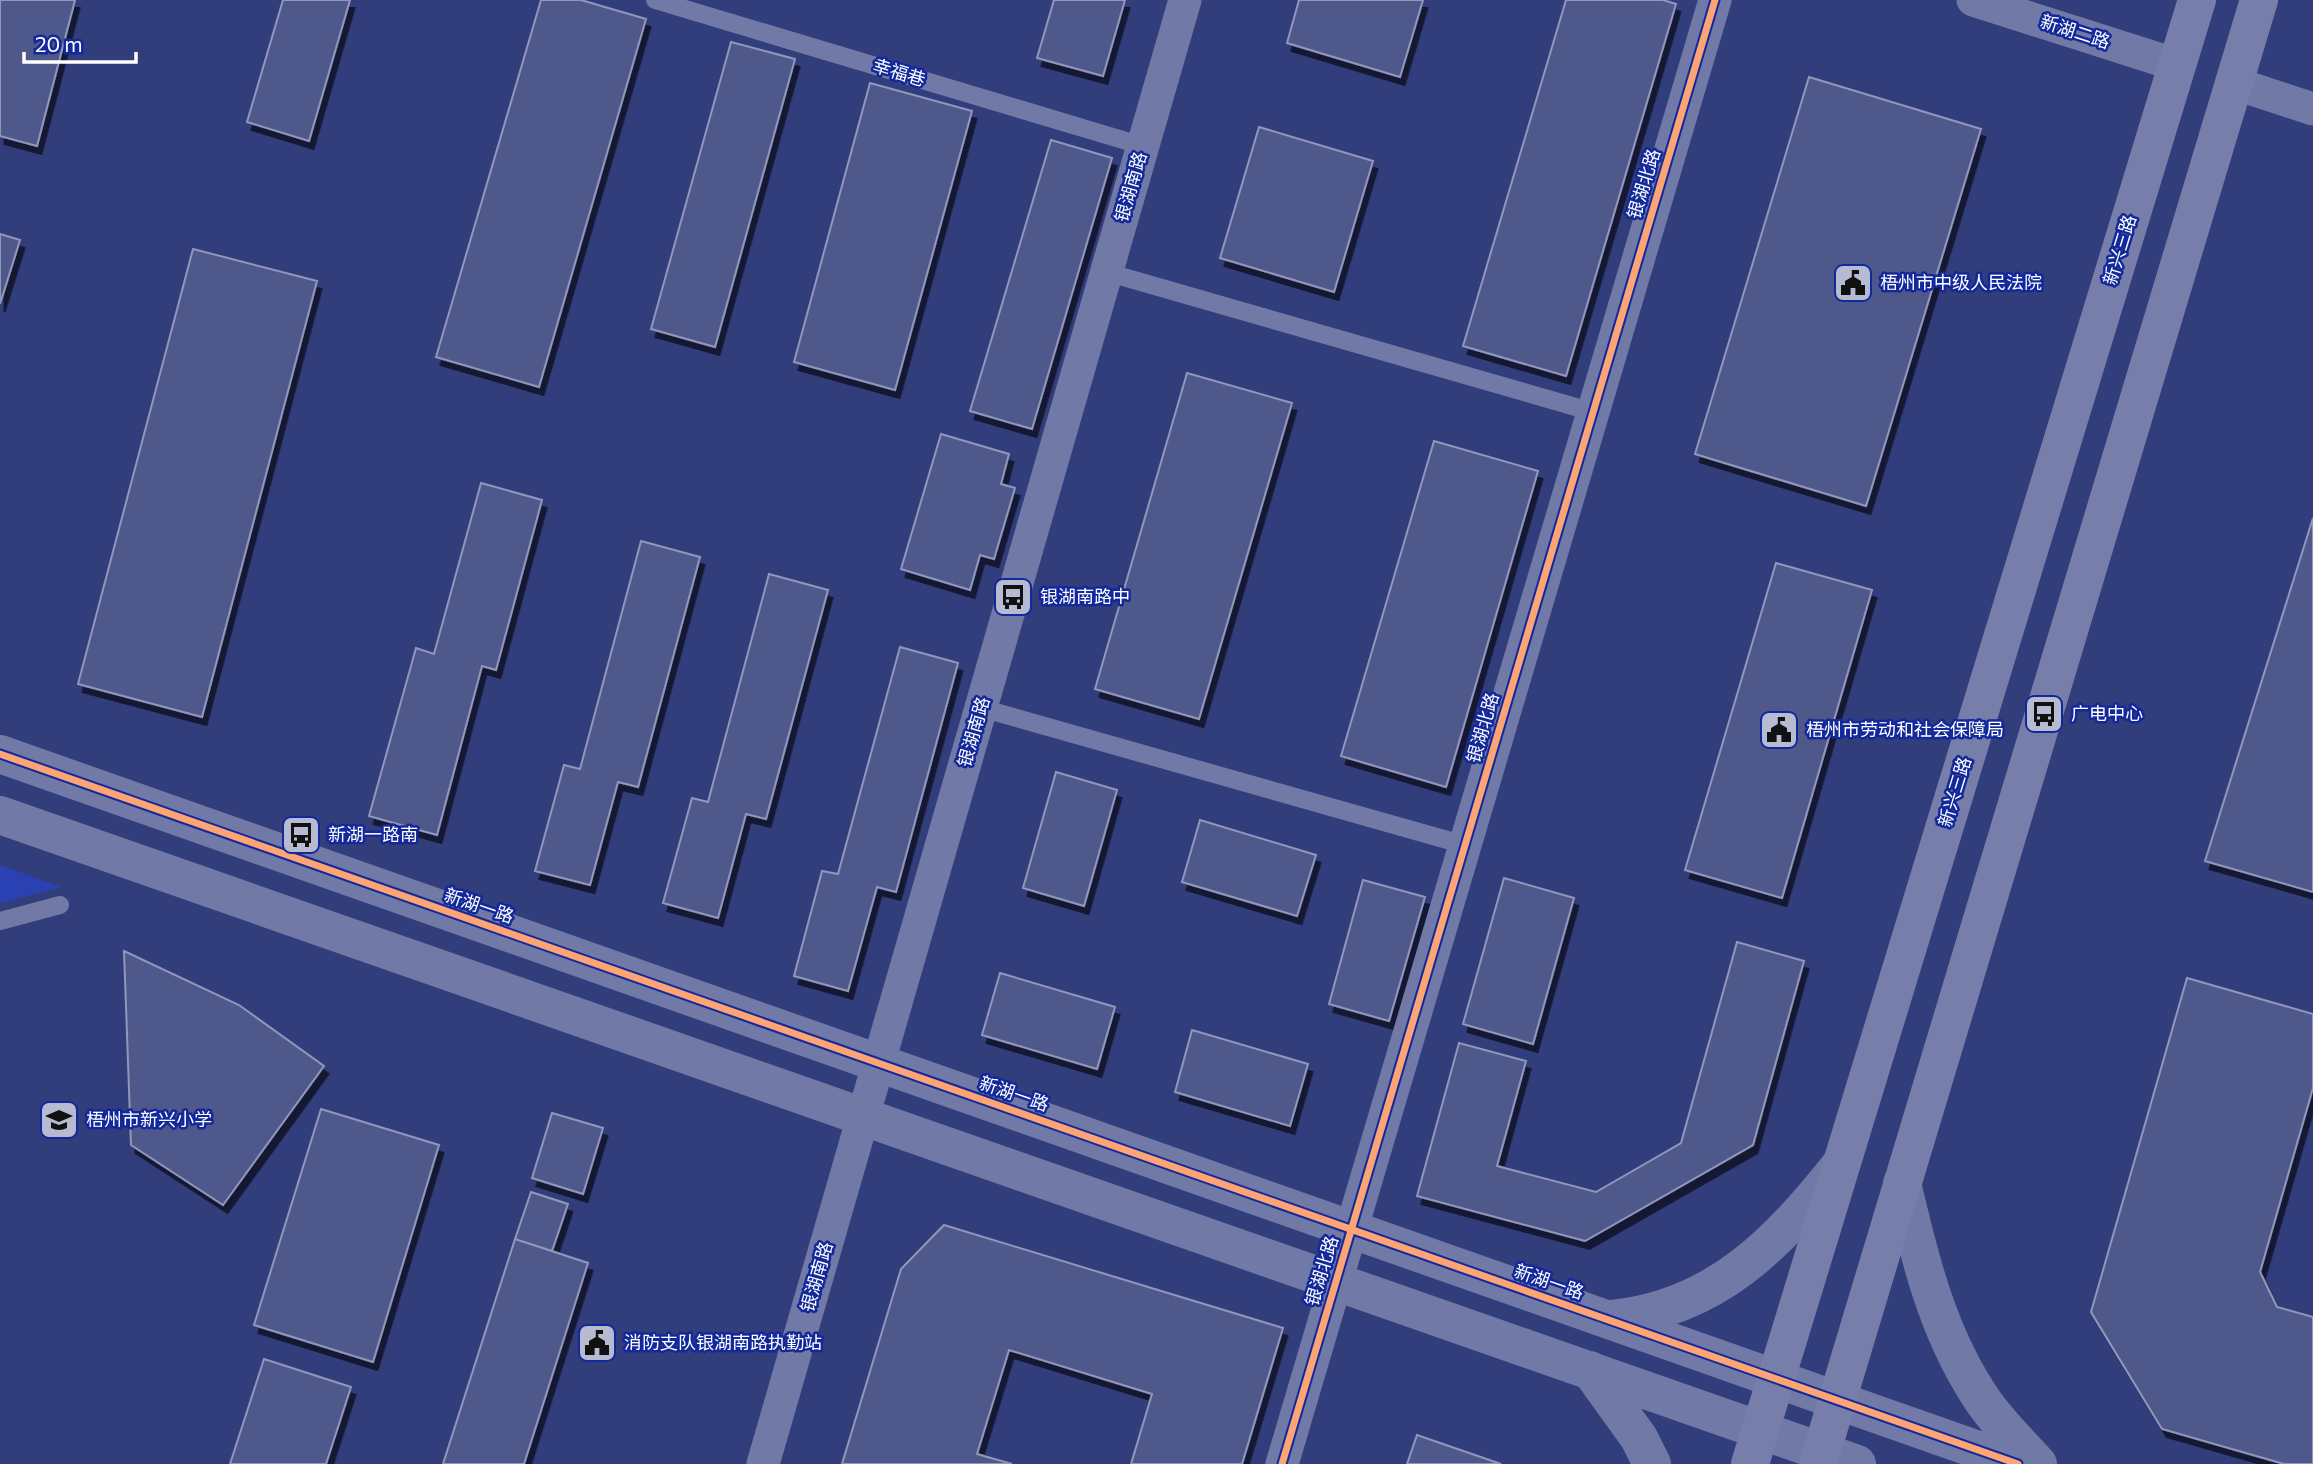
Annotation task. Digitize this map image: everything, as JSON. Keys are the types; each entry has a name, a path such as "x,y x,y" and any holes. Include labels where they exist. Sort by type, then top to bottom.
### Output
{"main road":[{"name":"新兴三路","path":"1755,1447 2197,0"},
{"path":"1819,1458 2259,0"}],"street":[{"name":"银湖南路","path":"763,1464 1185,0"},
{"name":"银湖北路","path":"1282,1464 1715,0"},
{"name":"新湖二路","path":"1973,0 2177,65"},
{"path":"2234,83 2313,109"},
{"name":"新湖一路","path":"0,754 2018,1464"},
{"path":"0,815 1590,1370 1755,1447 1857,1464"},
{"path":"1608,1320 1645,1316 1682,1304 1723,1282 1765,1252 1795,1222 1842,1163"},
{"path":"1902,1183 1920,1260 1940,1320 1958,1358 1976,1391 2038,1464"},
{"path":"1590,1370 1639,1437 1652,1464"}],"lane":[{"name":"幸福巷","path":"655,0 1143,146"},
{"path":"1106,272 1593,412"},
{"path":"981,708 1465,845"},
{"path":"0,921 60,905"}],"shaded area":[{"path":"0,865 61,887 0,903"}],"building":[{"path":"0,0 75,0 37,146 0,136"},
{"path":"283,0 350,0 309,141 247,122"},
{"path":"541,0 581,0 646,19 539,387 436,357"},
{"path":"1054,0 1125,0 1103,76 1037,58"},
{"path":"1299,0 1423,0 1400,77 1287,43"},
{"path":"1566,0 1663,0 1676,4 1566,376 1463,346"},
{"path":"731,42 795,59 715,347 651,329"},
{"path":"1809,77 1981,129 1866,506 1695,454"},
{"path":"870,83 972,111 895,390 794,362"},
{"path":"1259,127 1373,161 1334,292 1220,258"},
{"path":"1051,140 1112,158 1032,429 970,411"},
{"path":"0,234 20,240 0,304"},
{"path":"193,249 317,281 202,717 78,684"},
{"path":"1187,373 1292,403 1199,719 1095,689"},
{"path":"941,434 1009,454 1001,484 1015,488 994,559 980,555 970,590 901,569"},
{"path":"1434,441 1538,471 1446,787 1341,756"},
{"path":"481,483 542,500 496,670 482,666 437,835 369,816 416,648 434,654"},
{"path":"2313,518 2313,892 2205,861"},
{"path":"641,541 700,557 638,787 618,782 590,885 535,871 564,765 580,769"},
{"name":"梧州市劳动和社会保障局","path":"1776,563 1872,590 1782,898 1685,870"},
{"path":"769,574 828,590 766,819 746,814 718,918 663,903 692,798 708,802"},
{"path":"900,647 958,663 896,892 877,887 848,991 794,976 822,871 838,874"},
{"path":"1056,772 1117,790 1084,906 1023,888"},
{"path":"1200,820 1316,855 1297,916 1182,882"},
{"path":"1504,878 1574,898 1533,1044 1463,1024"},
{"path":"1363,880 1425,897 1389,1021 1329,1004"},
{"path":"1737,942 1804,961 1753,1145 1585,1241 1417,1196 1459,1043 1526,1061 1497,1166 1596,1192 1681,1143"},
{"path":"124,951 239,1005 324,1066 223,1205 131,1145"},
{"path":"1000,973 1115,1007 1097,1069 982,1035"},
{"path":"2187,978 2313,1014 2313,1088 2260,1272 2277,1307 2313,1317 2313,1464 2284,1464 2162,1429 2091,1312"},
{"path":"1192,1030 1308,1064 1290,1126 1175,1092"},
{"path":"321,1109 439,1145 373,1362 254,1325"},
{"path":"552,1113 603,1128 583,1194 532,1178"},
{"path":"531,1192 568,1204 552,1251 515,1239"},
{"path":"944,1225 1283,1328 1242,1464 1131,1464 1152,1394 1009,1350 977,1454 1012,1464 842,1464 901,1269"},
{"path":"515,1239 588,1263 524,1464 443,1464"},
{"path":"264,1359 351,1387 326,1464 230,1464"},
{"path":"1417,1435 1501,1464 1407,1464"}],"cycle path":[{"path":"1282,1464 1715,0"},
{"path":"0,754 2018,1464"}],"place":[{"name":"梧州市中级人民法院","path":"1853,283"},
{"name":"银湖南路中","path":"1013,597"},
{"name":"广电中心","path":"2044,714"},
{"name":"梧州市劳动和社会保障局","path":"1779,730"},
{"name":"新湖一路南","path":"301,835"},
{"name":"梧州市新兴小学","path":"59,1120"},
{"name":"消防支队银湖南路执勤站","path":"597,1343"}]}
